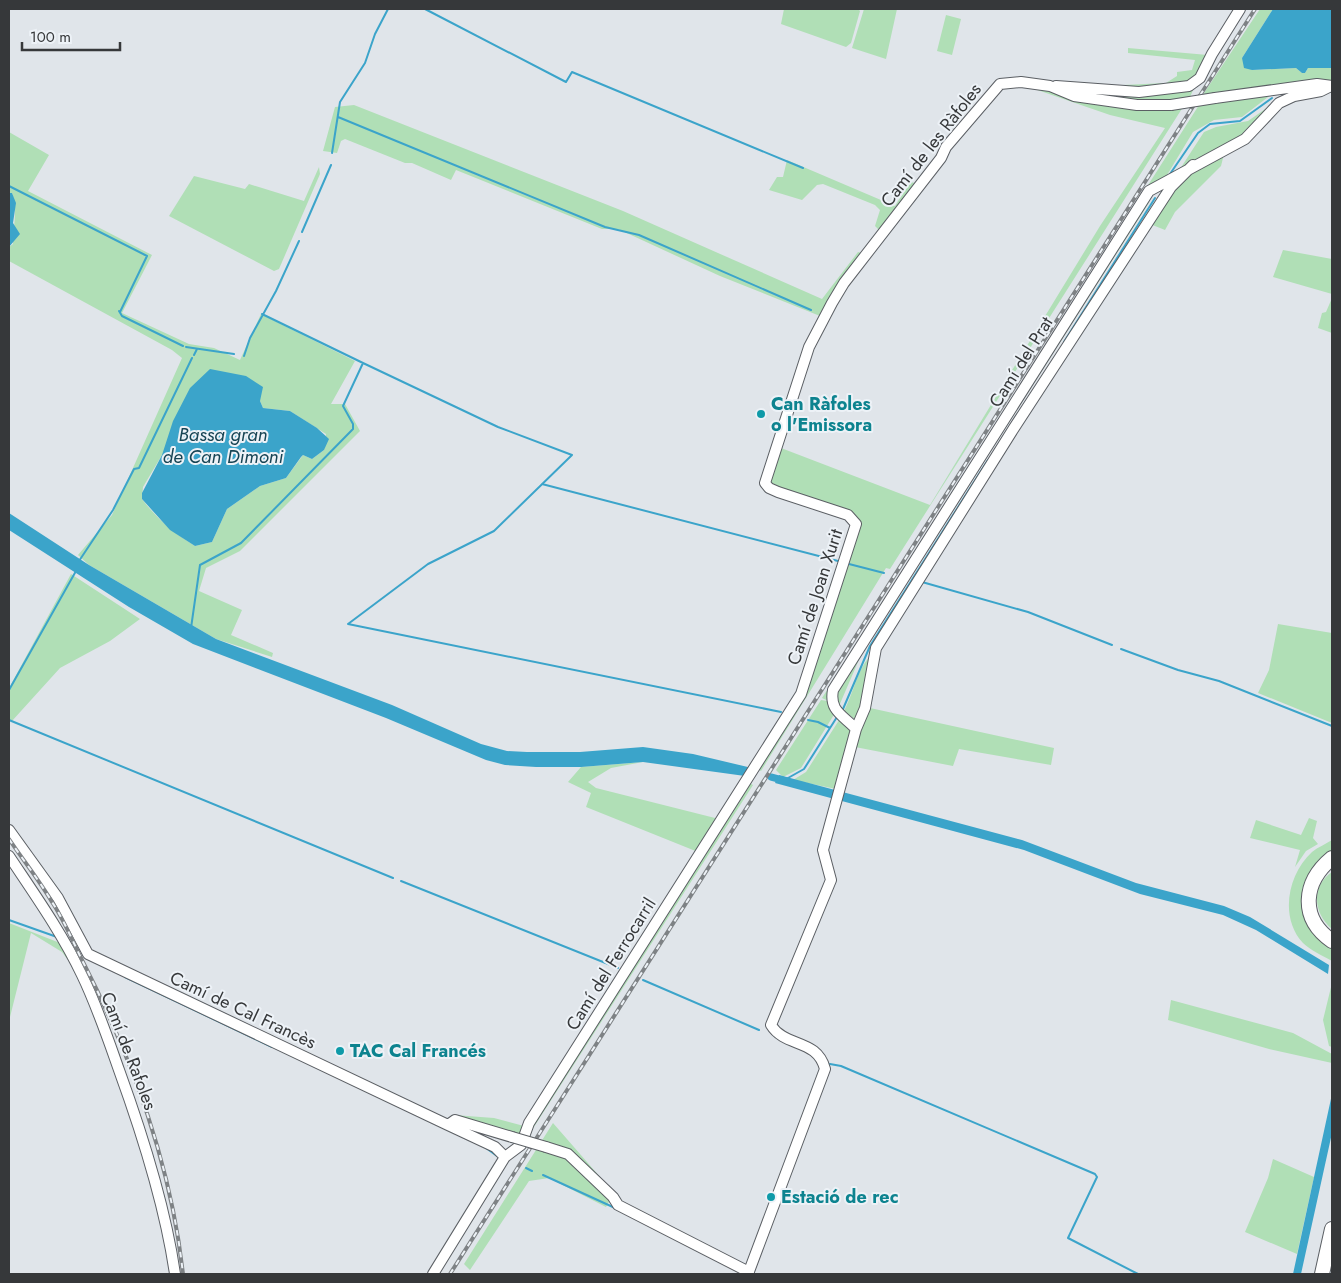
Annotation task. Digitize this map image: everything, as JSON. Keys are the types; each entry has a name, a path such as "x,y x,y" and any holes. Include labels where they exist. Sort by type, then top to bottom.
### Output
{"highway":[{"path":"1332,858 1320,868 1313,878 1309,908 1312,918 1323,934 1332,940"},
{"path":"1310,891 1323,873 1332,866"},
{"path":"1322,1274 1332,1229"}],"street":[{"path":"1050,86 1139,92 1189,86 1200,78 1212,54 1240,9"},
{"name":"Camí de les Ràfoles","path":"809,347 844,282 941,158 946,147 1000,84 1021,82 1050,86 1074,96 1154,106 1317,84 1332,86"},
{"name":"Camí del Prat","path":"856,729 834,709 831,701 832,690 1149,191 1246,139 1279,103 1294,96 1321,91 1332,86"},
{"path":"749,1273 825,1069 822,1058 817,1052 776,1033 771,1025 831,880 823,850 856,729 865,708 876,648 1014,428 1172,187 1193,166"},
{"name":"Camí de Joan Xurit","path":"742,786 801,694 856,524 848,515 778,492 769,488 765,483 809,347"},
{"name":"Camí del Ferrocarril","path":"433,1274 505,1157 521,1145 529,1124 742,786"},
{"name":"Camí de Cal Francès","path":"9,830 58,898 88,954 448,1125 455,1120 568,1154 613,1197 618,1205 749,1273"},
{"name":"Camí de Rafoles","path":"9,856 44,907 82,975 105,1031 141,1131 170,1242 175,1274"},
{"path":"448,1125 495,1147 505,1157"}],"green space":[{"path":"784,9 858,9 860,11 851,43 846,47 781,24"},
{"path":"864,9 897,9 886,59 852,48"},
{"path":"1260,9 1273,9 1242,58 1252,70 1296,68 1305,73 1308,68 1332,68 1332,81 1202,96"},
{"path":"946,15 961,19 952,55 937,51"},
{"path":"1128,48 1208,55 1193,81 1188,83 1117,89 1123,85 1166,83 1177,76 1177,72 1192,70 1195,60 1128,53"},
{"path":"1023,85 1122,108 1163,110 1183,107 890,569 886,568 761,771 757,769 804,693 859,524 854,513 771,487 768,477 781,448 930,505 1100,226 1165,128 1110,115"},
{"path":"1194,88 1190,97 1157,103 1134,103 1077,92"},
{"path":"1276,91 1242,117 1214,120 1193,132 1164,180 1140,211 1150,201 861,655 839,706 822,698 1199,105"},
{"path":"354,105 623,211 822,299 858,252 862,253 820,316 720,276 618,229 602,229 456,170 451,180 412,163 405,163 345,139 341,141 337,153 323,151 335,107"},
{"path":"1271,105 1254,129 1178,172 1204,132 1216,127 1248,121"},
{"path":"9,132 49,155 28,191 152,255 122,313 189,344 214,348 240,360 261,314 355,361 331,404 345,404 360,431 240,551 206,568 199,591 242,610 231,635 273,653 272,657 216,639 89,565 78,555 112,515 182,358 172,350 9,261 9,247 13,244 15,212 14,199 12,193 9,193","holes":["260,401 263,408 290,411 326,434 324,450 312,459 303,455 286,478 260,486 227,509 212,542 195,546 166,525 154,513 142,499 143,487 162,455"]},
{"path":"1224,154 1221,166 1175,212 1165,230 1150,224 1173,188 1187,175"},
{"path":"787,160 895,206 910,182 915,183 879,230 875,226 880,210 875,205 823,184 817,185 802,200 769,190 777,177 783,177"},
{"path":"319,167 320,174 279,269 274,271 169,216 194,176 245,189 249,184 304,201"},
{"path":"1283,250 1332,259 1332,294 1273,277"},
{"path":"1332,298 1332,333 1318,328 1322,313 1326,312"},
{"path":"71,574 140,619 110,641 60,668 12,721 9,720 9,688"},
{"path":"1278,624 1332,633 1332,723 1258,693 1269,670"},
{"path":"869,657 862,706 856,720 844,711 861,669"},
{"path":"821,700 828,701 835,713 801,768 783,777 776,770"},
{"path":"870,708 1054,748 1051,765 959,749 953,766 855,747"},
{"path":"841,717 852,731 836,789 793,780 806,772"},
{"path":"643,762 611,768 588,782 596,788 719,819 698,852 586,807 591,793 568,782 581,767"},
{"path":"748,782 753,785 532,1130 533,1121"},
{"path":"1309,818 1317,821 1313,838 1318,844 1306,851 1295,867 1300,850 1250,838 1256,820 1301,835"},
{"path":"1332,840 1332,851 1313,867 1305,880 1302,902 1308,923 1314,932 1332,946 1332,961 1303,943 1291,921 1289,909 1292,884 1297,872 1314,850"},
{"path":"1332,872 1332,929 1321,916 1317,901 1320,885"},
{"path":"9,923 60,943 76,971 62,952 31,933 9,1021"},
{"path":"1332,983 1332,1047 1329,1046 1323,1020"},
{"path":"1171,1000 1293,1033 1332,1054 1332,1063 1269,1049 1168,1020"},
{"path":"454,1115 494,1118 524,1126 523,1137"},
{"path":"553,1123 614,1193 606,1207 549,1178 529,1181 470,1270 464,1264"},
{"path":"1273,1159 1314,1177 1297,1254 1245,1232 1268,1178"}],"water":[{"path":"1273,9 1332,9 1332,68 1308,68 1305,73 1302,73 1296,68 1252,70 1244,68 1242,58"},
{"path":"9,193 12,193 16,203 13,223 20,234 9,247"},
{"name":"Bassa gran de Can Dimoni","path":"210,369 246,376 263,387 260,401 263,408 290,411 317,428 329,439 324,450 312,459 303,455 286,478 260,486 227,509 212,542 195,546 170,530 142,499 142,493 162,455 173,421 190,388"},
{"path":"9,513 89,565 216,639 392,705 481,744 507,751 527,752 580,752 643,747 693,754 752,768 745,776 643,762 581,767 536,767 505,765 486,760 386,718 193,644 129,607 9,530"},
{"path":"779,775 1022,840 1136,883 1224,906 1250,917 1329,965 1328,974 1256,930 1223,915 1140,894 1024,850 775,783"},
{"path":"1332,1094 1332,1133 1301,1274 1293,1274"}],"waterway":[{"path":"332,153 340,102 365,63 375,34 388,9"},
{"path":"425,9 566,82 572,72 803,168"},
{"path":"1170,174 1198,133 1210,124 1240,121 1272,98"},
{"path":"338,117 605,227 639,235 811,310"},
{"path":"302,232 331,165"},
{"path":"9,186 147,256 120,312"},
{"path":"1064,342 1155,198"},
{"path":"244,356 250,338 276,291 299,241"},
{"path":"119,311 122,316 183,346"},
{"path":"262,314 363,363"},
{"path":"186,347 234,354"},
{"path":"194,355 197,349"},
{"path":"79,561 113,510 134,469 139,468 192,358"},
{"path":"191,628 200,565 241,543 353,429 353,424 343,406 363,363 498,427 572,455 494,531 428,564 348,624 781,712"},
{"path":"843,709 870,646 988,460"},
{"path":"542,484 838,561"},
{"path":"849,564 884,573"},
{"path":"9,690 76,571"},
{"path":"922,582 1028,612 1112,645"},
{"path":"1121,649 1178,670 1219,681 1332,726"},
{"path":"788,778 804,769 837,717"},
{"path":"9,720 393,878"},
{"path":"808,720 818,722 830,728"},
{"path":"771,777 786,781"},
{"path":"401,881 618,968"},
{"path":"9,920 57,937"},
{"path":"125,977 272,1047"},
{"path":"643,980 759,1030"},
{"path":"830,1064 841,1066 1095,1174 1097,1177 1068,1238 1138,1274"},
{"path":"486,1148 497,1156"},
{"path":"526,1168 532,1171"},
{"path":"543,1175 615,1208"}],"railway":[{"path":"450,1274 1255,9"},
{"path":"9,839 56,909 118,1037 147,1114 159,1153 177,1233 183,1274"}],"place":[{"name":"Can Ràfoles o l'Emissora","path":"761,414"},
{"name":"TAC Cal Francés","path":"340,1051"},
{"name":"Estació de rec","path":"771,1197"}]}
